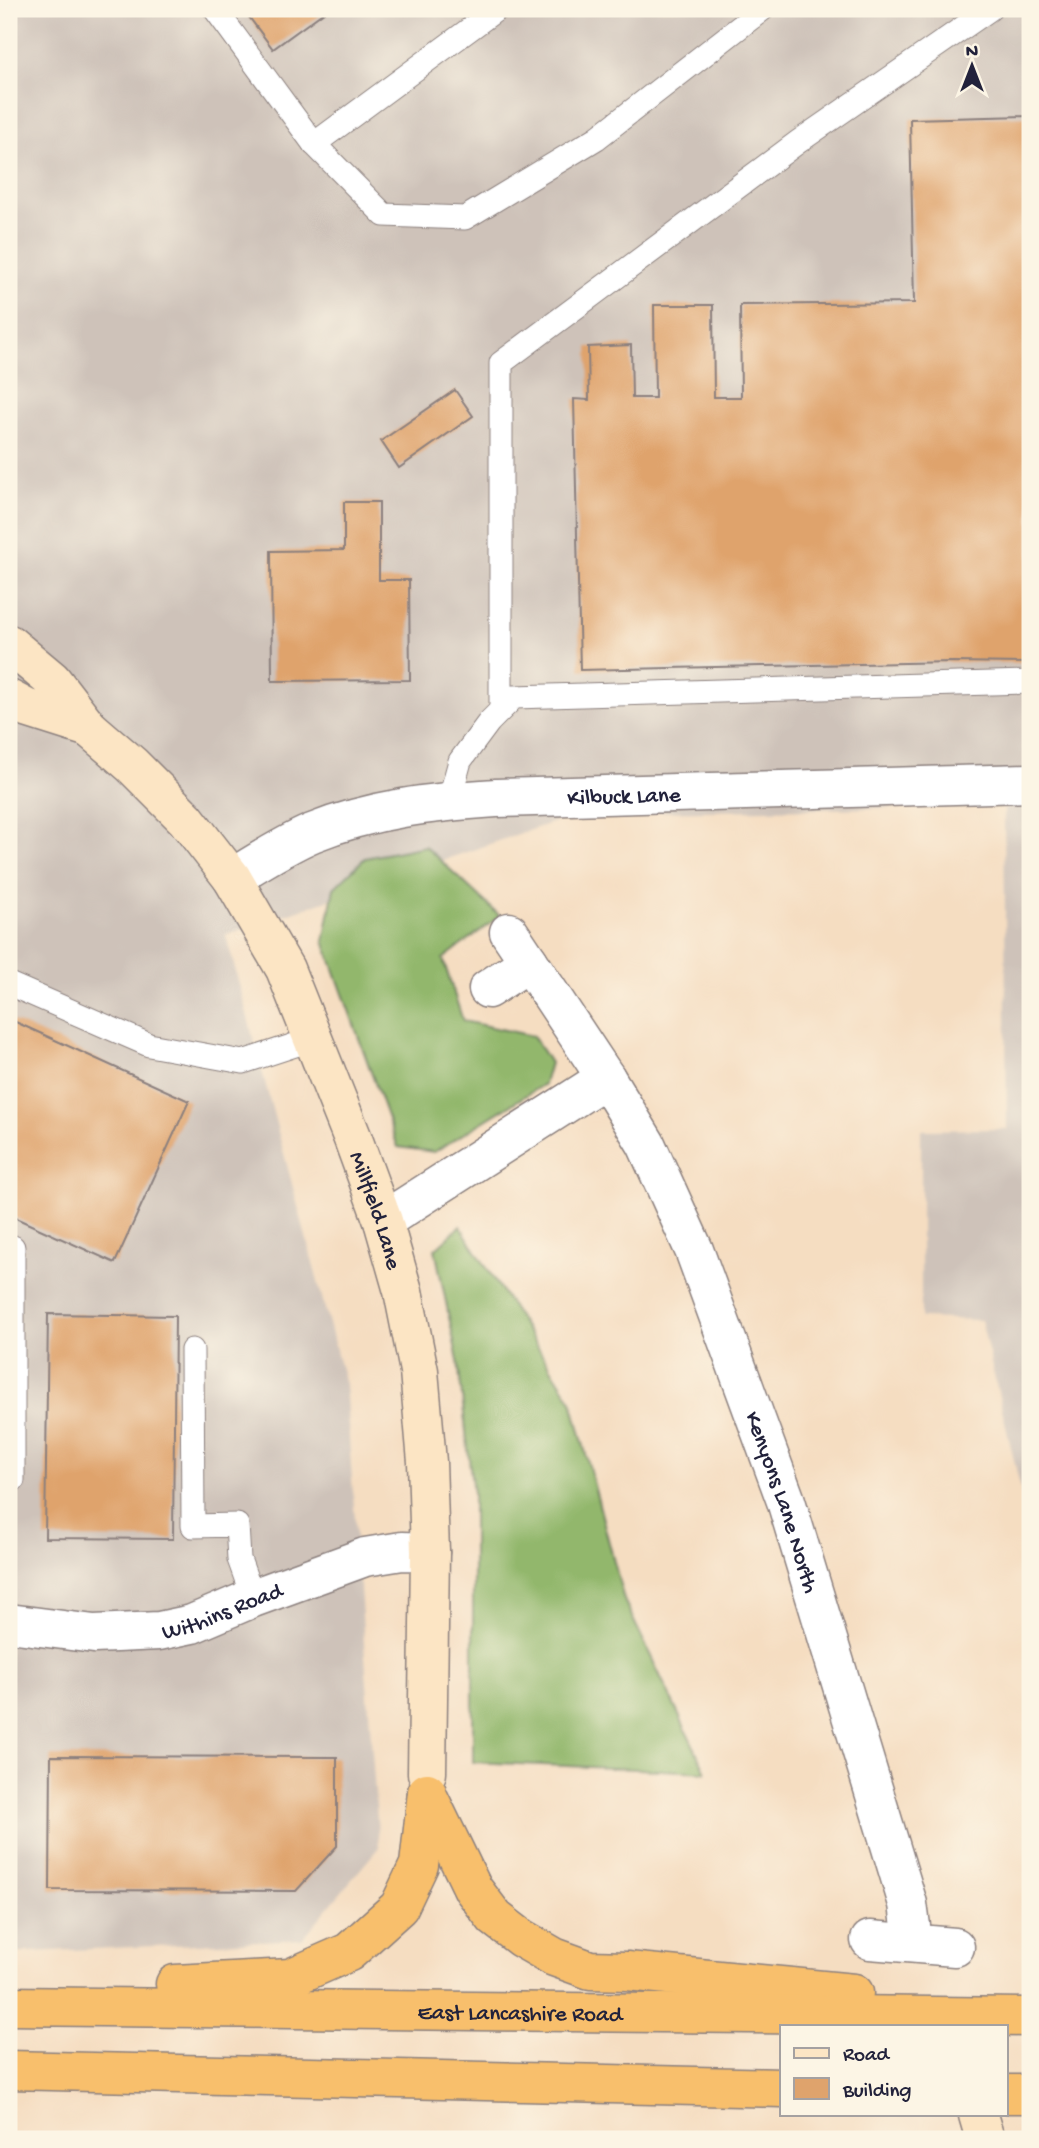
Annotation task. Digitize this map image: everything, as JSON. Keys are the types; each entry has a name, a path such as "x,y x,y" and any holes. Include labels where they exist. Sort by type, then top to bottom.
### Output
{"highway":[{"path":"9,1993 290,1978 349,1952 399,1907 419,1865 427,1784"},
{"path":"427,1784 473,1889 495,1918 521,1938 554,1956 590,1970 626,1971 1030,2010"},
{"name":"East Lancashire Road","path":"9,2006 1030,2017"},
{"path":"9,2070 780,2088"},
{"path":"1007,2094 1030,2094"}],"street":[{"name":"Millfield Lane","path":"9,644 52,680 89,729 132,765 186,819 232,878 285,969 354,1139 383,1221 403,1291 419,1371 428,1462 430,1552 427,1784"},
{"name":"Millfield Lane","path":"9,699 26,708 89,729"},
{"name":"Kilbuck Lane","path":"232,878 310,834 387,810 449,801 496,797 1030,783"},
{"name":"Kenyons Lane North","path":"488,989 519,947 606,1078 646,1144 694,1250 786,1501 908,1903 911,1943"},
{"path":"383,1221 606,1078"},
{"name":"Withins Road","path":"9,1623 94,1634 159,1631 192,1624 253,1598 365,1557 402,1551 430,1552"},
{"path":"870,1940 955,1947"},
{"path":"978,2116 985,2139"}],"lane":[{"path":"215,9 314,144 384,215 465,218 597,138 764,9"},
{"path":"314,144 497,9"},
{"path":"501,709 501,363 798,142 990,9"},
{"path":"449,801 460,761 489,722 514,697 1030,682"},
{"path":"9,984 149,1045 243,1062 313,1039"},
{"path":"9,1246 13,1247 13,1480"},
{"path":"192,1350 193,1526 237,1525 239,1559 253,1598"}],"shaded area":[{"path":"9,9 1030,9 1030,1528 981,1320 921,1318 921,1130 1007,1129 1004,806 580,813 226,935 345,1384 379,1847 302,1939 9,1953"}],"green space":[{"path":"425,846 500,916 443,959 463,1021 533,1036 550,1063 544,1084 434,1152 398,1147 324,941 334,888 365,858"},
{"path":"460,1226 572,1401 624,1600 706,1772 473,1762 473,1494 458,1361 435,1249"}],"building":[{"path":"243,9 328,9 273,49"},
{"path":"1030,116 1030,663 952,662 580,670 574,399 589,400 588,347 631,345 632,398 655,398 654,305 713,305 714,397 741,397 740,305 914,303 910,119"},
{"path":"455,390 473,416 399,468 381,441"},
{"path":"344,502 379,502 379,580 409,580 410,680 272,681 271,551 344,550"},
{"path":"9,1019 189,1101 115,1263 9,1215"},
{"path":"48,1314 175,1316 173,1539 45,1538"},
{"path":"51,1756 337,1757 337,1846 296,1891 50,1890"}]}
